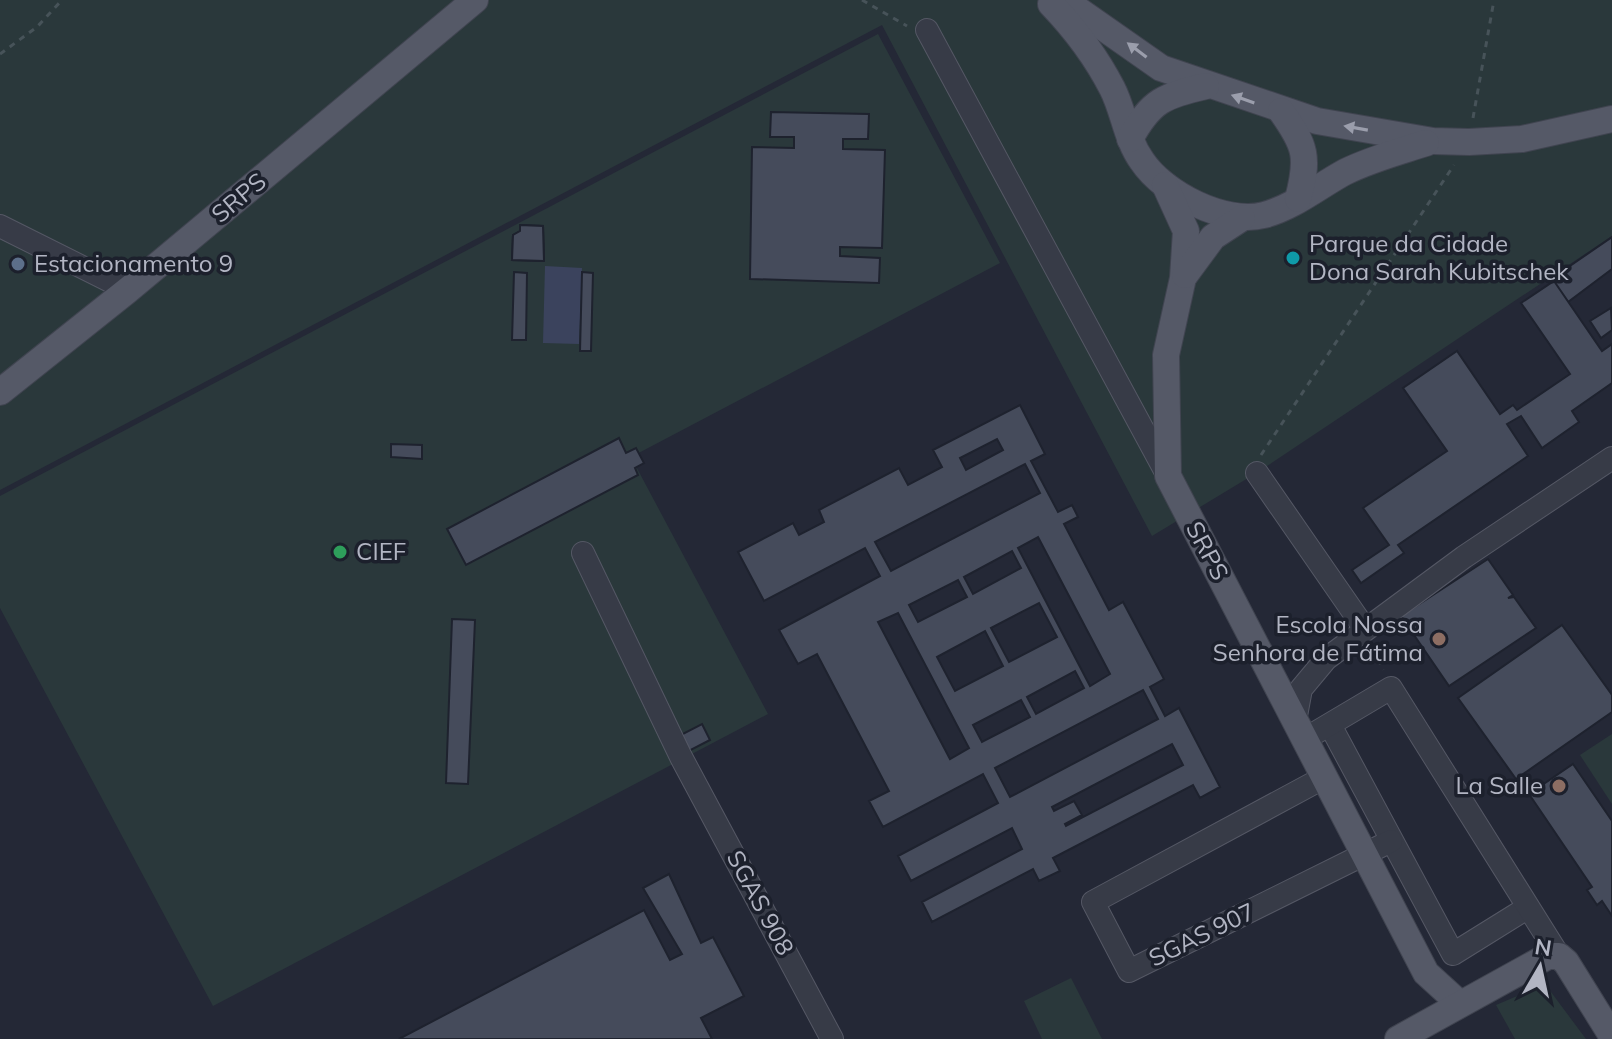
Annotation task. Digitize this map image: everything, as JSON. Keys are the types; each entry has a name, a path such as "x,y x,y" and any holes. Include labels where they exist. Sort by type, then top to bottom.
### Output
{"main road":[{"name":"SRPS","path":"0,392 128,290 475,0"},
{"name":"SRPS","path":"1047,0 1072,27 1099,65 1124,113 1130,139 1141,161 1165,185 1188,199 1242,218"},
{"name":"SRPS","path":"1064,0 1161,68 1206,86 1317,121 1433,141 1469,142 1522,139 1612,119"},
{"path":"1130,139 1146,110 1168,95 1206,86"},
{"path":"1281,111 1299,136 1306,157 1298,199"},
{"name":"SRPS","path":"1183,278 1203,246 1222,228 1242,218 1263,215 1376,158 1433,141"},
{"name":"SRPS","path":"1165,185 1186,231 1183,278 1166,355 1168,476 1426,973 1460,1004"},
{"path":"1398,1039 1540,960 1559,956 1573,972 1612,1036"},
{"name":"SRPS","path":"1426,973 1432,1020"}],"lane":[{"path":"927,30 1168,476"},
{"path":"0,249 9,230 128,290"},
{"path":"1559,956 1391,688 1330,725 1300,730 1301,689 1326,659 1365,629 1530,511 1559,496 1612,458"},
{"path":"1257,473 1365,629"},
{"name":"SGAS 908","path":"583,553 687,767 832,1039"},
{"path":"1330,725 1453,954 1527,908"},
{"name":"SGAS 907","path":"1323,778 1093,902 1129,971 1364,854"},
{"path":"1364,854 1391,841"}],"path":[{"path":"0,54 37,27 62,0"},
{"path":"862,0 873,3 900,24 927,30"},
{"path":"1257,473 1262,453 1469,142 1494,0"},
{"path":"1365,629 1391,688"}],"shaded area":[{"name":"Parque da Cidade Dona Sarah Kubitschek","path":"0,0 1612,0 1612,236 1258,472 1152,536 882,25 0,490"},
{"name":"CIEF","path":"878,34 1000,263 631,457 768,714 213,1006 0,608 0,496"},
{"path":"1612,734 1612,804 1580,755"},
{"path":"1071,978 1102,1039 1042,1039 1024,1001"},
{"path":"1545,984 1586,1039 1515,1039 1496,1005"}],"water":[{"path":"545,266 582,268 579,344 543,343"}],"building":[{"path":"771,112 869,114 868,139 843,139 843,149 885,150 882,248 840,247 840,256 880,258 879,283 750,279 752,147 794,148 794,137 770,137"},
{"path":"520,225 543,226 544,261 512,260 513,235 520,231"},
{"path":"520,225 543,226 544,261 512,260 513,235 520,231"},
{"path":"1612,237 1612,269 1568,302 1551,279"},
{"path":"514,272 527,273 526,340 512,340"},
{"path":"582,272 593,273 591,351 580,351"},
{"path":"1554,281 1602,351 1612,344 1612,383 1572,411 1579,422 1542,448 1521,416 1507,424 1528,456 1398,545 1404,553 1361,583 1352,570 1389,545 1363,508 1447,451 1403,388 1457,351 1500,414 1513,405 1517,410 1570,374 1521,303"},
{"path":"1611,308 1612,330 1601,338 1590,321"},
{"path":"1020,405 1045,454 1031,461 1058,512 1072,505 1078,517 1064,524 1109,610 1123,602 1164,679 1150,687 1165,716 1179,708 1220,787 1200,798 1193,785 1053,858 1060,871 1039,881 1033,869 932,922 922,902 1022,849 1012,828 911,881 898,856 998,803 983,774 883,827 869,801 889,791 817,654 798,664 779,630 880,576 865,548 764,601 738,552 793,523 799,535 824,522 819,510 899,468 908,485 942,467 933,450","holes":["997,439 1003,450 966,470 960,458","1025,464 1040,493 891,571 875,542","1038,537 1110,674 1090,686 1018,548","1012,551 1021,568 973,594 964,577","958,580 967,597 918,622 909,605","1039,603 1057,637 1009,662 991,628","898,613 969,748 950,759 878,622","985,631 1003,666 955,691 937,657","1075,671 1084,688 1036,714 1027,697","1143,690 1158,719 1010,797 995,768","1021,700 1030,717 982,742 973,725","1172,744 1183,765 1066,826 1082,815 1074,801 1054,811 1052,807"]},
{"path":"619,438 626,453 636,448 644,463 635,468 638,475 466,565 447,529"},
{"path":"391,444 422,445 422,459 391,457"},
{"path":"1488,559 1513,595 1508,598 1514,597 1536,628 1449,686 1401,616"},
{"path":"452,619 475,620 468,784 446,783"},
{"path":"1562,625 1612,695 1612,712 1516,779 1458,698"},
{"path":"702,724 710,740 681,755 673,739"},
{"path":"1573,764 1612,821 1612,916 1602,901 1597,905 1587,890 1592,887 1529,794"},
{"path":"669,874 701,943 713,937 744,996 701,1018 712,1039 399,1039 644,910 670,960 682,954 643,888"}],"place":[{"name":"Parque da Cidade Dona Sarah Kubitschek","path":"1293,258"},
{"name":"Estacionamento 9","path":"18,264"},
{"name":"CIEF","path":"340,552"},
{"name":"Escola Nossa Senhora de Fátima","path":"1439,639"},
{"name":"La Salle","path":"1559,786"}]}
